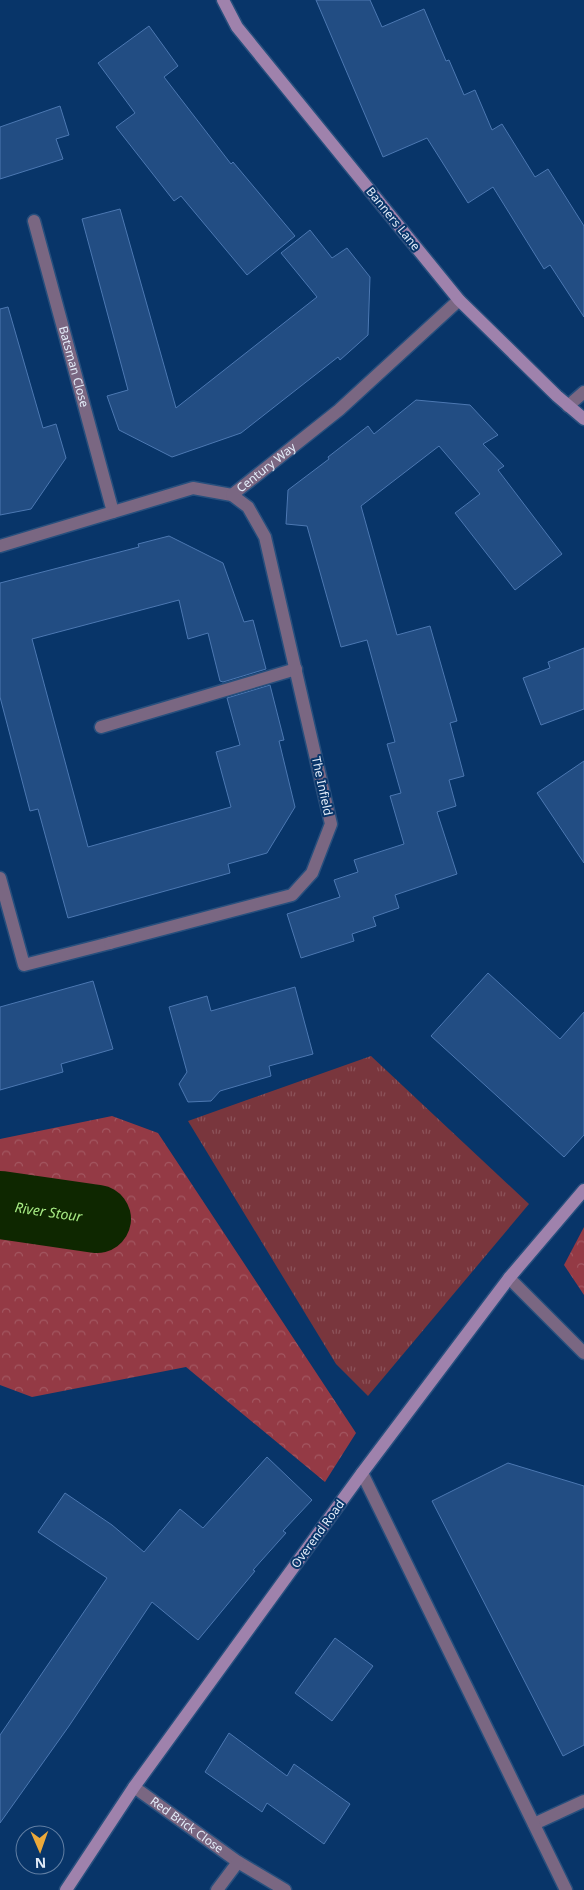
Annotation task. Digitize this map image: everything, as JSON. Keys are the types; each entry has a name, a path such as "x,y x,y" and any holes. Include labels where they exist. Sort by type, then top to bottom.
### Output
{"street":[{"name":"Banners Lane","path":"223,0 237,27 459,300 568,406 584,419"},
{"name":"Batsman Close","path":"34,221 114,512"},
{"name":"Century Way","path":"0,546 194,488 232,495 339,410 459,300"},
{"path":"568,406 584,392"},
{"name":"The Infield","path":"0,878 24,965 292,894 312,872 331,824 265,537 248,507 232,495"},
{"path":"102,727 296,669"},
{"name":"Overend Road","path":"66,1890 134,1788 362,1474 509,1278 584,1190"},
{"path":"509,1278 584,1353"},
{"path":"362,1474 566,1890"},
{"name":"Red Brick Close","path":"134,1788 238,1862 285,1890"},
{"path":"534,1824 584,1801"},
{"path":"217,1890 238,1862"}],"green space":[{"path":"371,1056 529,1204 368,1396 336,1364 188,1121"},
{"path":"112,1116 158,1133 356,1433 325,1482 186,1367 32,1397 0,1385 0,1139"},
{"path":"584,1227 584,1295 564,1265"}],"building":[{"path":"316,0 370,0 382,27 424,9 446,61 449,60 464,95 475,90 492,130 502,124 535,177 548,169 584,226 584,317 550,265 544,269 493,187 468,203 427,138 383,157"},
{"path":"149,26 178,66 164,77 231,164 233,162 295,236 247,275 181,196 174,201 116,127 135,113 98,63"},
{"path":"60,106 69,135 56,139 63,159 0,179 0,127"},
{"path":"120,209 176,408 317,297 281,253 310,230 332,258 347,248 370,277 368,335 340,360 338,357 241,433 172,457 119,430 107,396 128,390 82,219"},
{"path":"8,307 43,428 56,424 66,458 31,509 0,515 0,309"},
{"path":"416,400 470,405 498,435 483,444 504,466 498,470 562,554 515,590 455,513 480,494 439,446 361,506 397,635 430,626 457,721 450,723 464,776 449,780 456,806 437,812 457,874 395,895 399,908 373,917 376,926 352,934 354,941 301,958 287,914 340,897 334,880 358,872 354,860 404,844 390,796 401,793 387,744 395,742 367,640 341,647 307,526 286,524 288,490 368,426 374,434"},
{"path":"169,536 223,563 244,622 253,620 266,669 223,682 220,681 208,633 188,639 179,600 32,639 88,847 231,807 216,752 240,745 227,698 270,685 284,740 279,741 295,807 267,853 228,864 230,873 68,918 38,809 30,811 0,697 0,583 139,547 138,544"},
{"path":"584,648 584,709 541,725 523,678 550,668 548,662"},
{"path":"584,761 584,863 537,793"},
{"path":"488,973 560,1039 584,1012 584,1135 564,1157 431,1036"},
{"path":"93,981 113,1049 61,1064 63,1072 0,1090 0,1007"},
{"path":"295,987 313,1054 269,1066 271,1076 220,1091 211,1101 188,1102 179,1084 187,1072 169,1007 207,996 211,1011"},
{"path":"267,1457 312,1500 283,1531 286,1533 253,1570 255,1571 198,1640 152,1602 69,1726 0,1823 0,1735 107,1578 38,1532 65,1493 112,1525 144,1552 180,1509 203,1528"},
{"path":"508,1463 584,1486 584,1745 563,1756 432,1501"},
{"path":"335,1638 373,1666 332,1721 295,1693"},
{"path":"229,1733 287,1776 294,1764 350,1804 324,1844 267,1803 262,1812 205,1772"}],"waterway":[{"name":"River Stour","path":"0,1205 97,1219"}]}
